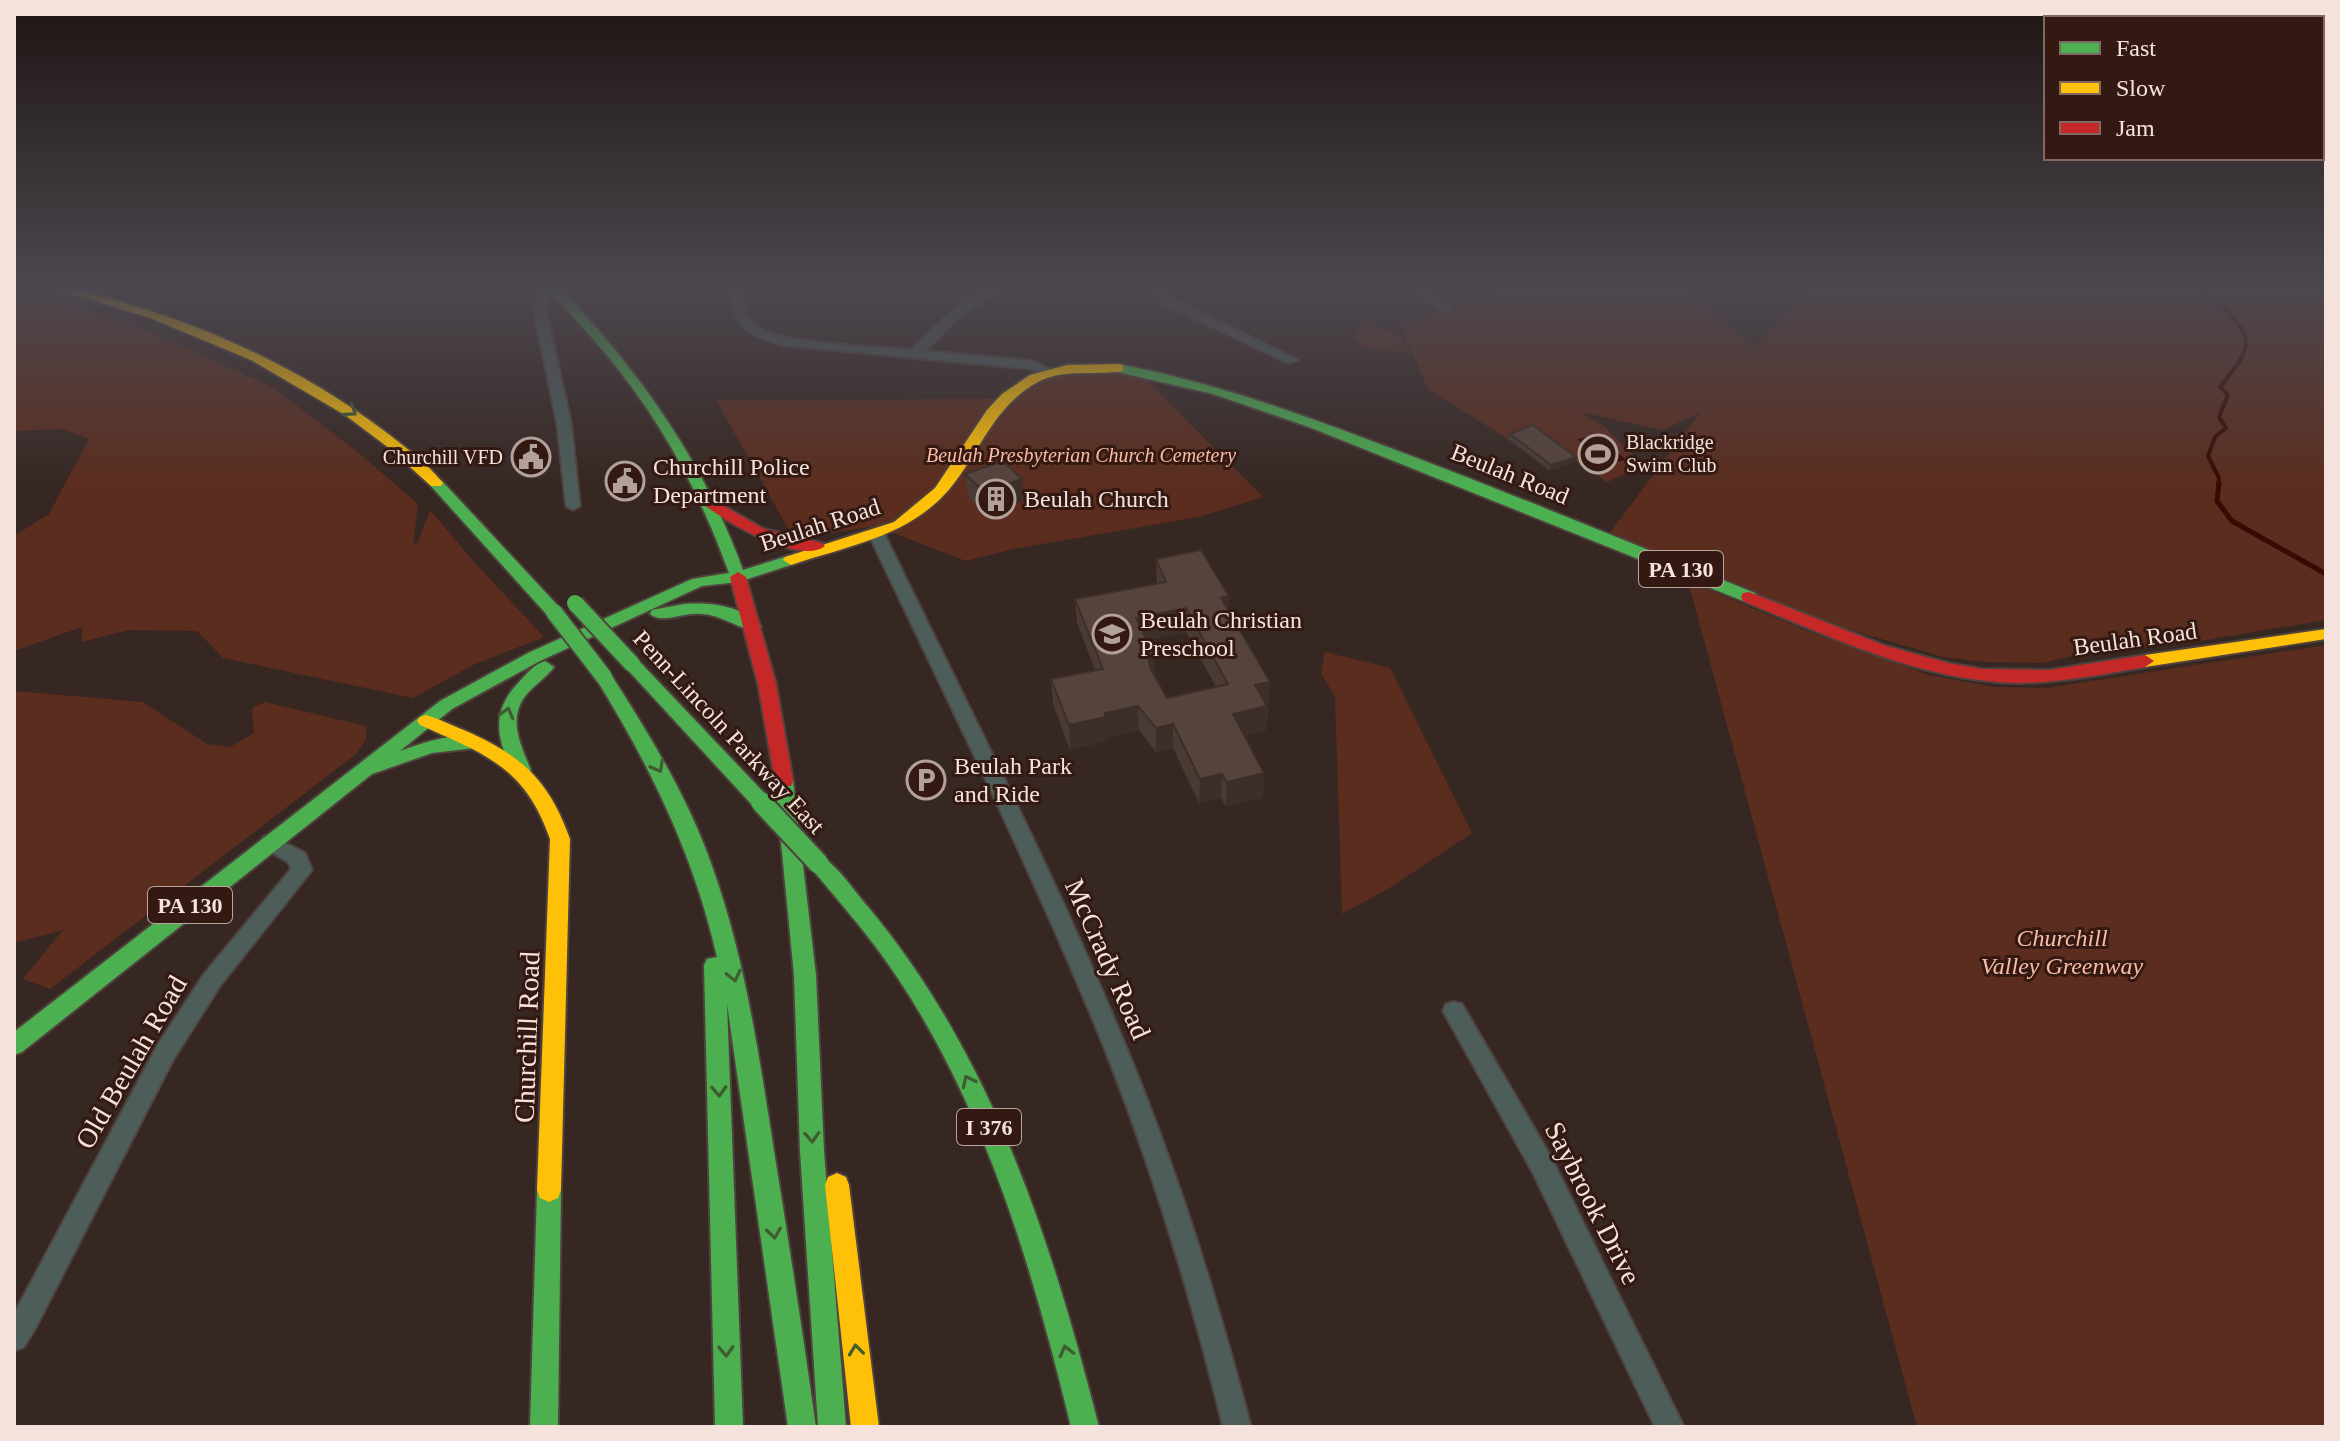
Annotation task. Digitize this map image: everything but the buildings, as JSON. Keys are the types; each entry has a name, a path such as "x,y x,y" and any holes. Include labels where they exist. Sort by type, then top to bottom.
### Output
{"main road":[{"path":"247,352 274,364 334,400 390,441 432,480 554,612 604,677 639,733 673,798 713,901 744,1027 802,1427"},
{"path":"275,352 315,371 386,417 462,484"},
{"path":"614,352 646,392 683,451 708,501 738,577 753,626 767,684 787,797 805,975 830,1132"},
{"name":"Beulah Road","path":"426,721 455,712 738,577 877,535 907,521 948,479 998,405 1021,386 1050,372 1083,367 1118,368 1170,378 1259,403 1437,470 1821,627 1937,666 2016,677 2067,673 2326,634"},
{"path":"708,501 758,537 785,544 835,547"},
{"name":"Beulah Road","path":"14,1045 446,705 555,647 698,582 738,577"},
{"name":"Penn-Lincoln Parkway East","path":"570,597 860,909 932,1015 970,1085 1009,1172 1045,1276 1085,1427"},
{"path":"658,614 713,605 729,610 753,626"},
{"path":"522,770 507,739 504,718 514,695 545,667"},
{"name":"Churchill Road","path":"426,721 522,770 545,793 559,831 561,858 544,1334 544,1427"},
{"path":"358,773 417,750 472,743"},
{"path":"713,901 729,1427"},
{"path":"805,975 812,1151 832,1427"},
{"path":"834,1163 865,1427"}],"street":[{"path":"549,352 564,423 573,506"},
{"path":"896,352 1033,365 1050,372"},
{"path":"1276,352 1292,360"},
{"name":"McCrady Road","path":"877,535 1058,919 1117,1053 1189,1259 1237,1427"},
{"name":"Old Beulah Road","path":"14,1337 26,1320 165,1053 189,1014 212,980 302,870 298,858 270,842"},
{"name":"Saybrook Drive","path":"1454,1011 1542,1165 1670,1427"}],"green space":[{"path":"14,352 195,352 272,387 359,453 418,504 413,546 418,542 430,510 544,637 473,665 413,698 223,658 197,631 128,630 82,642 82,627 14,651 14,536 49,514 89,439 63,429 14,431"},
{"path":"1412,352 2326,352 2326,620 2188,643 2072,656 2043,663 1984,662 1943,657 1840,627 1609,534 1700,413 1662,430 1581,412 1604,426 1645,466 1607,482 1532,431 1508,439 1428,389"},
{"name":"Beulah Presbyterian Church Cemetery","path":"1072,372 1111,372 1146,379 1263,497 1199,517 1013,549 966,561 875,526 794,539 716,400 1012,399 1040,381"},
{"name":"Churchill Valley Greenway","path":"1688,581 1807,631 1929,675 1994,687 2046,688 2326,645 2326,1427 1917,1427"},
{"path":"1325,652 1390,668 1472,833 1391,887 1342,914 1335,696 1321,674"},
{"path":"14,691 143,702 207,744 230,747 254,733 252,708 265,702 366,726 366,740 356,754 50,989 23,979 63,930 14,943"}],"shaded area":[{"path":"1598,435 1626,460 1605,464 1577,439"}],"waterway":[{"path":"2218,485 2219,478 2208,456 2215,437 2226,428 2219,417 2228,395 2220,387 2244,352"},
{"path":"2219,483 2217,501 2232,521 2326,574"}],"traffic: fast":[{"path":"612,352 637,384 685,457 723,535 738,577"},
{"path":"1118,368 1217,391 1314,424 1749,597"},
{"path":"436,483 554,612"},
{"path":"14,1045 446,705 534,657 698,582 738,577 791,560"},
{"path":"575,603 632,664"},
{"path":"658,614 684,609 718,610 753,626"},
{"path":"554,612 604,677"},
{"path":"632,664 761,802"},
{"path":"522,770 509,737 508,713 519,691 545,667"},
{"path":"604,677 645,745 682,816 702,865 723,935 751,1078 802,1427"},
{"path":"372,767 431,747 469,743"},
{"path":"784,781 805,975 812,1151 832,1427"},
{"path":"761,802 819,864"},
{"path":"819,864 905,971 946,1039 973,1092 998,1145 1038,1256 1085,1427"},
{"path":"715,965 729,1427"},
{"path":"544,1427 549,1190"}],"traffic: slow":[{"path":"245,352 304,383 350,412 394,445 436,483"},
{"path":"791,560 899,525 940,491 992,413 1007,397 1035,378 1067,369 1118,368"},
{"path":"2145,661 2326,634"},
{"path":"426,721 492,751 526,776 551,813 560,839 549,1190"},
{"path":"837,1185 865,1427"}],"traffic: jam":[{"path":"708,501 759,532 786,541 817,546"},
{"path":"738,577 767,684 784,781"},
{"path":"1749,597 1880,649 1948,669 1982,675 2049,675 2145,661"}],"place":[{"name":"Blackridge Swim Club","path":"1598,454"},
{"name":"Churchill VFD","path":"531,457"},
{"name":"Churchill Police Department","path":"625,481"},
{"name":"Beulah Church","path":"996,499"},
{"name":"Beulah Christian Preschool","path":"1112,634"},
{"name":"Beulah Park and Ride","path":"926,780"}]}
